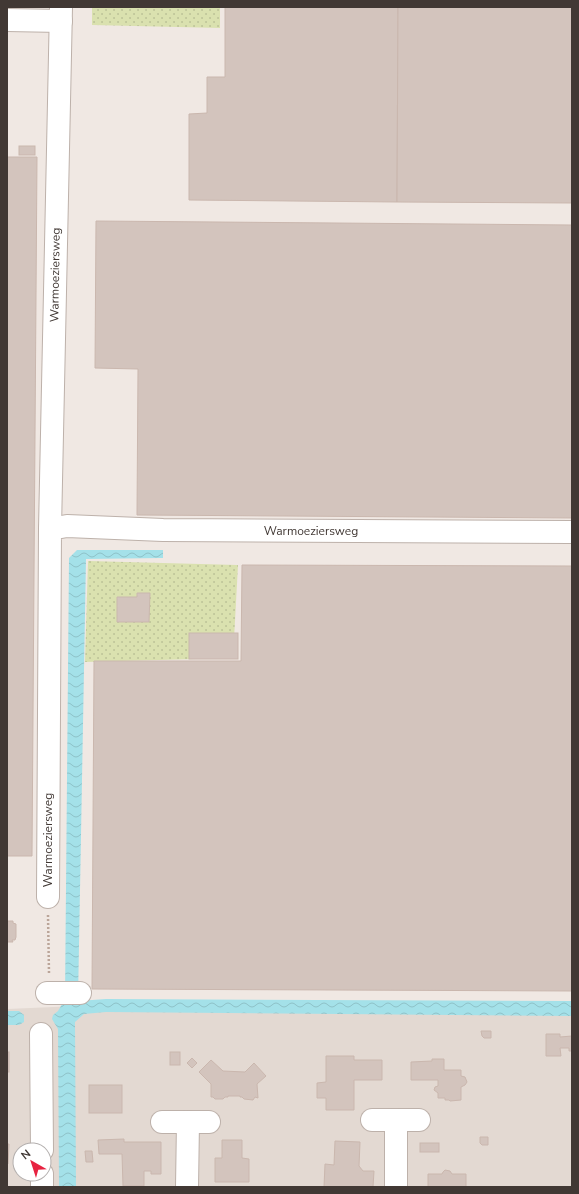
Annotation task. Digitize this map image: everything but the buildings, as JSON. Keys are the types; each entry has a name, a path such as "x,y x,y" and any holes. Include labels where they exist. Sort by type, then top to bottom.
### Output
{"street":[{"name":"Warmoeziersweg","path":"7,20 61,14 50,529 48,897"},
{"name":"Warmoeziersweg","path":"50,529 67,526 163,530 572,532"},
{"path":"41,1034 42,1142"},
{"path":"372,1120 419,1120"},
{"path":"396,1120 396,1187"},
{"path":"162,1122 198,1122 187,1187"}],"path":[{"name":"Warmoeziersweg","path":"48,897 49,979 63,993"}],"shaded area":[{"path":"77,1006 572,1008 572,1187 7,1187 7,1009"}],"green space":[{"path":"92,7 220,7 220,28 92,25"},
{"path":"88,561 238,565 233,658 85,662"}],"water":[{"path":"77,550 163,550 163,558 86,559 78,1001 106,999 572,1001 572,1016 106,1012 84,1014 75,1022 76,1187 59,1187 58,1029 52,1019 53,1015 58,1011 65,999 69,558"},
{"path":"7,1011 19,1011 24,1015 24,1022 19,1025 7,1025"}]}
